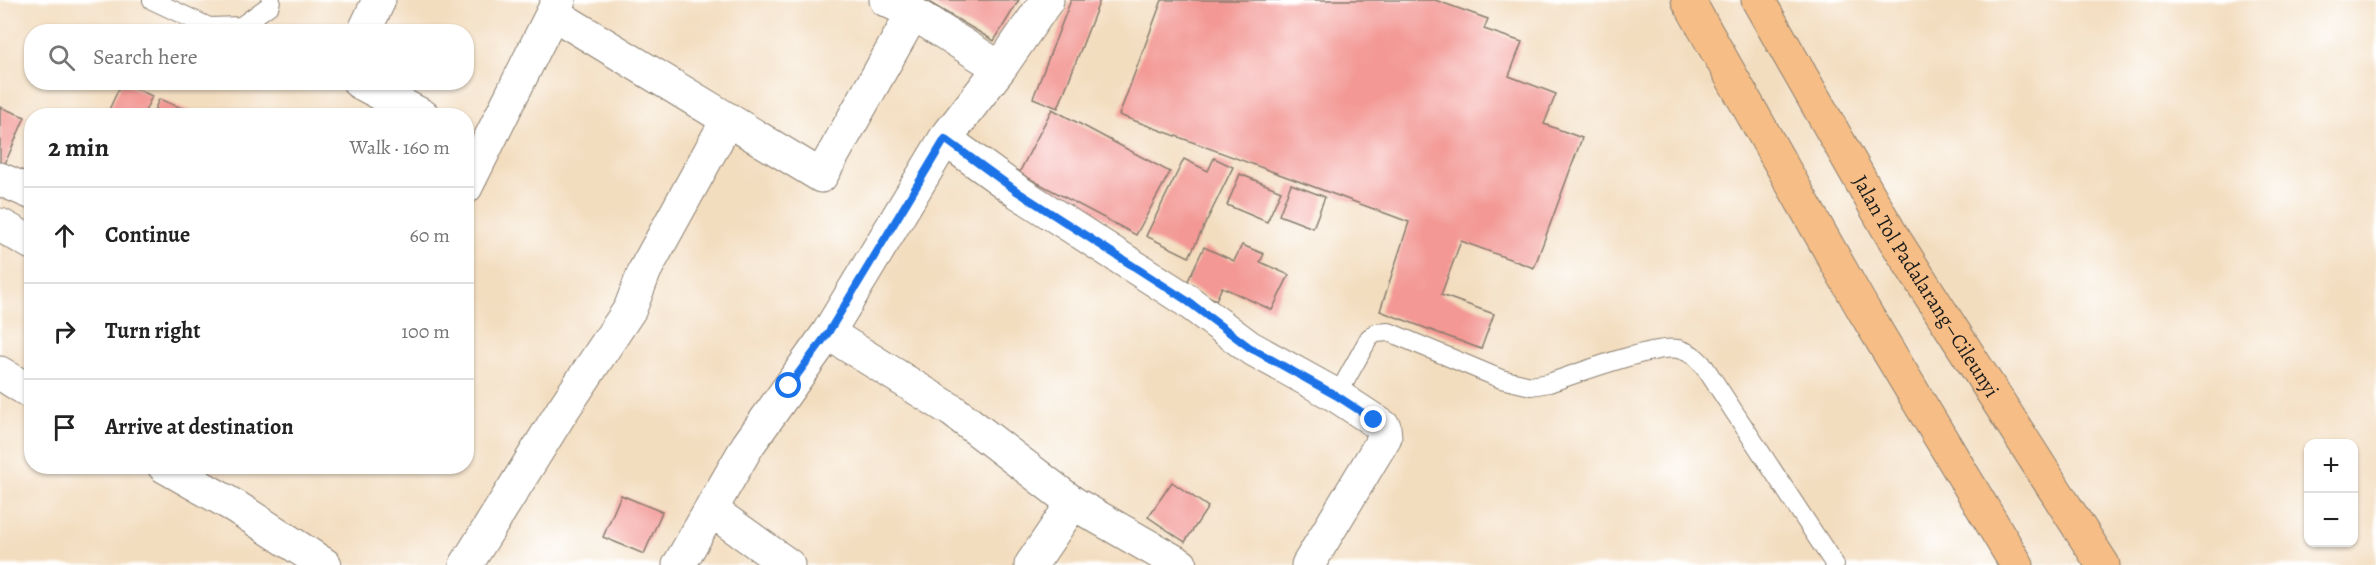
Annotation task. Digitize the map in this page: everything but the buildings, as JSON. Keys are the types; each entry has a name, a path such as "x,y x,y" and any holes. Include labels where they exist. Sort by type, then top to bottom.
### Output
{"highway":[{"path":"1688,0 1863,309 2017,565"},
{"name":"Jalan Tol Padalarang–Cileunyi","path":"1758,0 1891,234 2103,565"}],"street":[{"path":"368,24 380,0"},
{"path":"679,565 748,445 828,333 945,139 1000,68 1047,0"},
{"path":"477,139 556,7 820,176 900,7 1000,68"},
{"path":"374,90 408,108"},
{"path":"466,565 562,411 630,309 645,270 728,118"},
{"path":"945,139 1018,192 1186,300 1249,347 1337,396 1384,427 1385,437 1308,565"},
{"path":"0,179 24,190"},
{"path":"0,225 24,239"},
{"path":"828,333 953,411 1072,503 1181,565"},
{"path":"0,373 24,388"},
{"path":"178,474 236,507 325,565"},
{"path":"1031,565 1072,503"},
{"path":"711,510 788,565"}],"lane":[{"path":"152,0 203,24"},
{"path":"244,24 270,5 271,0"},
{"path":"1337,396 1370,338 1382,332 1389,332 1488,375 1531,386 1652,350 1676,348 1693,354 1704,366 1834,565"}],"route":[{"path":"789,386 828,333 945,139 1018,192 1186,300 1249,347 1337,396 1374,420"}]}
